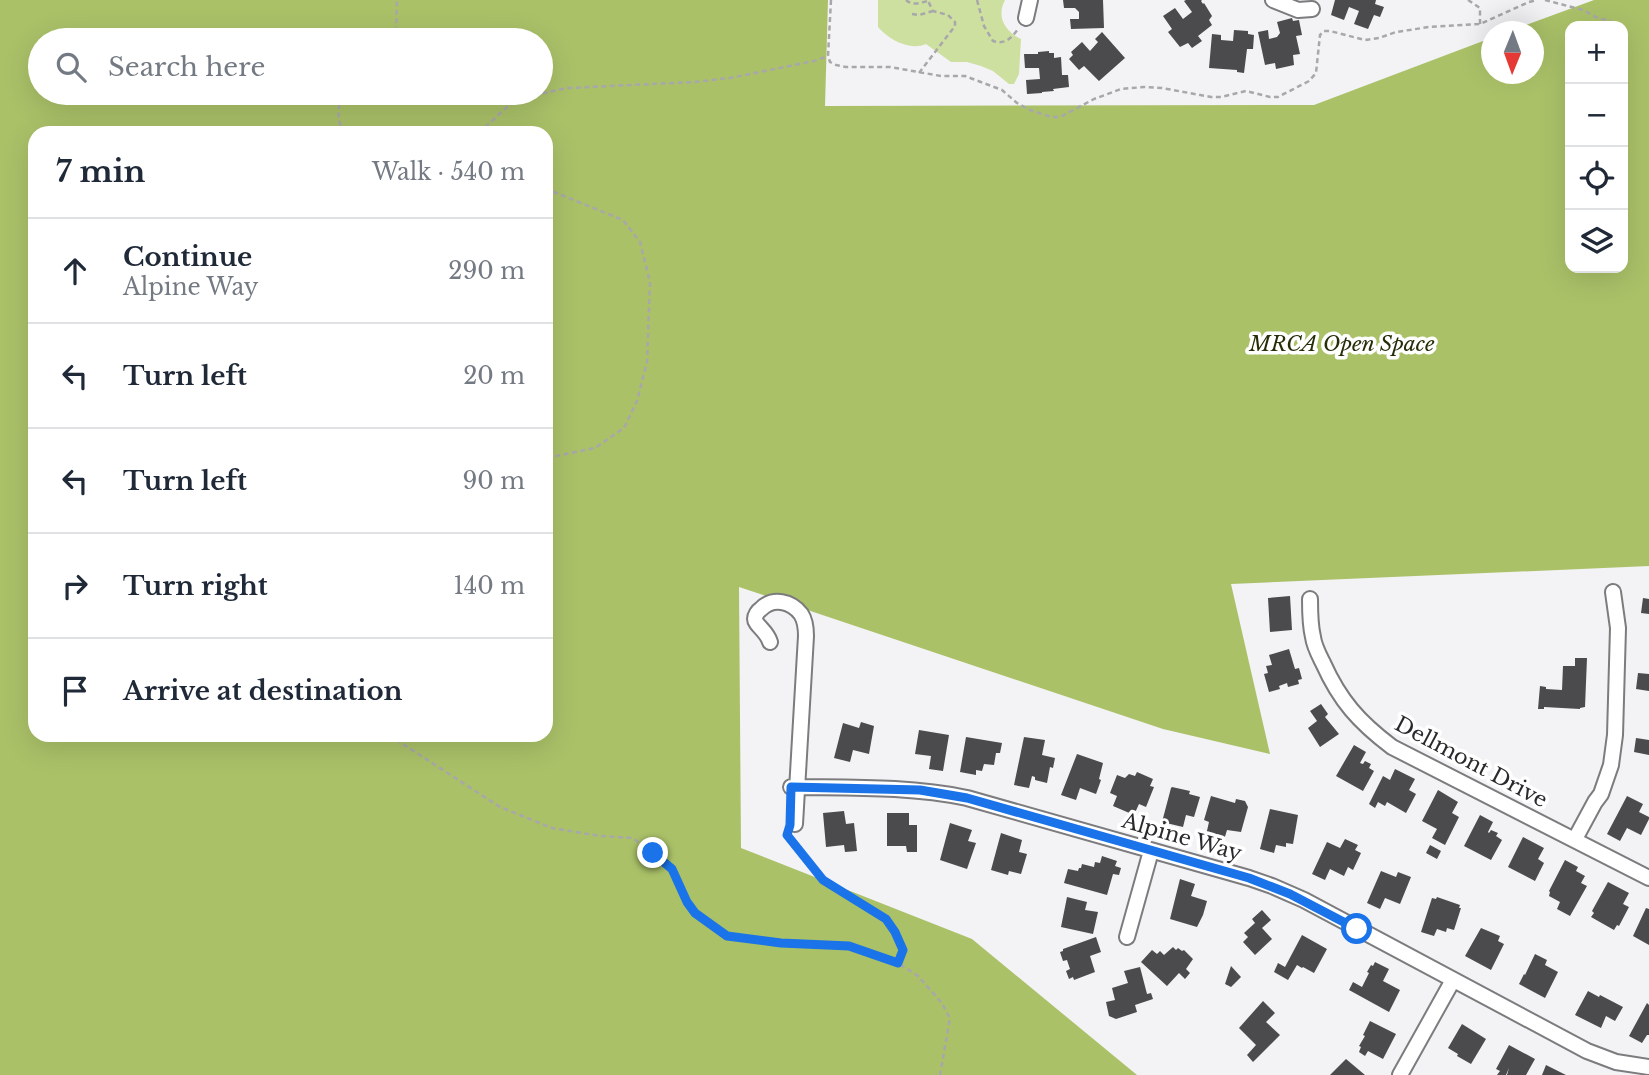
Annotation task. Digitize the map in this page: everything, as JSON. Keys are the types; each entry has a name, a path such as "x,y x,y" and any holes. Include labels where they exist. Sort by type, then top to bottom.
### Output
{"street":[{"path":"1026,18 1030,0"},
{"path":"1273,0 1298,10 1312,9"},
{"path":"1575,839 1601,794 1611,765 1615,735 1618,628 1613,592"},
{"name":"Dellmont Drive","path":"1310,598 1313,640 1338,693 1357,718 1392,747 1649,878"},
{"path":"770,642 765,631 756,623 757,612 772,602 778,601 793,606 804,620 806,636 792,826"},
{"name":"Alpine Way","path":"794,787 939,792 1249,878 1304,900 1587,1051 1616,1062 1649,1067"},
{"path":"1127,937 1151,851"},
{"path":"1399,1075 1453,980"}],"path":[{"path":"396,28 397,0"},
{"path":"831,0 830,62 846,68 874,66 941,76 965,76 1002,90 1017,103 1051,117 1060,117 1094,99 1121,89 1162,88 1212,97 1246,90 1278,97 1309,81 1316,74 1320,35 1324,32 1330,31 1365,40 1429,27 1479,24 1537,0"},
{"path":"906,0 915,4 929,0 933,11 955,22 955,26 919,72"},
{"path":"977,0 984,26 993,41 1005,42 1014,34"},
{"path":"1468,0 1480,8 1479,24"},
{"path":"1545,0 1583,10 1607,21"},
{"path":"912,14 926,15 933,11"},
{"path":"553,91 730,78 828,56"},
{"path":"339,105 341,126"},
{"path":"487,126 510,105"},
{"path":"553,191 623,220 640,242 650,282 646,362 638,401 624,428 595,448 553,457"},
{"path":"400,742 500,807 552,828 633,838 672,869 695,913 727,936 781,943 849,946 898,963 918,976 941,1002 950,1018 940,1075"},
{"path":"792,826 787,835 823,880 886,919 903,950 898,963"}],"green space":[{"name":"MRCA Open Space","path":"0,0 828,0 825,106 1314,105 1481,42 1481,84 1544,84 1544,21 1537,21 1594,0 1649,0 1649,566 1231,584 1270,754 1163,729 739,587 741,848 972,939 1137,1075 0,1075"},
{"path":"878,0 1005,0 1001,12 1004,23 1010,32 1021,39 1019,74 1014,84 1009,84 993,71 981,66 967,62 951,62 926,44 913,46 894,40 878,27"}],"building":[{"path":"1063,0 1103,0 1104,28 1071,29 1070,19 1079,19 1079,12 1075,8 1064,8"},
{"path":"1202,0 1212,16 1209,20 1212,25 1198,36 1202,41 1192,48 1188,43 1180,47 1168,32 1172,29 1163,16 1175,8 1183,19 1192,12 1184,1"},
{"path":"1335,0 1376,0 1375,4 1384,7 1380,17 1374,15 1368,29 1354,24 1359,11 1349,7 1344,20 1331,15"},
{"path":"1292,18 1293,21 1299,20 1302,35 1296,36 1300,54 1293,55 1294,65 1276,69 1275,63 1265,65 1258,32 1268,30 1269,39 1277,37 1280,33 1277,22"},
{"path":"1234,30 1248,31 1248,34 1254,35 1253,49 1247,49 1244,73 1209,68 1212,34 1221,35 1221,40 1233,41"},
{"path":"1102,32 1125,58 1099,81 1084,66 1079,70 1069,59 1073,55 1071,52 1082,42 1090,51 1098,42 1095,39"},
{"path":"1049,51 1054,53 1054,58 1061,57 1062,75 1068,75 1069,87 1027,94 1026,80 1040,79 1039,68 1025,68 1024,54"},
{"path":"1290,596 1292,630 1270,632 1268,598"},
{"path":"1643,598 1649,599 1649,614 1641,613"},
{"path":"1289,649 1295,669 1299,668 1302,679 1298,680 1299,684 1288,687 1287,683 1279,686 1280,689 1269,692 1264,674 1268,673 1266,666 1272,665 1269,655"},
{"path":"1575,658 1587,658 1585,707 1538,709 1540,686 1562,690 1563,666 1575,666"},
{"path":"1638,673 1649,674 1649,691 1636,689"},
{"path":"1321,704 1328,714 1325,717 1339,734 1320,747 1308,728 1317,721 1310,711"},
{"path":"861,722 874,726 869,754 853,750 850,762 834,758 843,723 859,728"},
{"path":"919,730 949,735 943,771 929,769 931,756 915,754"},
{"path":"966,737 1002,743 1000,753 996,753 994,765 984,764 982,771 976,770 976,775 960,772"},
{"path":"1024,737 1045,740 1042,755 1055,758 1047,783 1035,780 1032,776 1029,788 1014,785"},
{"path":"1636,738 1649,740 1649,755 1634,752"},
{"path":"1354,745 1366,752 1360,763 1365,761 1371,764 1369,768 1374,771 1363,791 1336,776"},
{"path":"1077,754 1103,763 1096,794 1080,788 1076,800 1061,795"},
{"path":"1395,769 1415,779 1409,790 1416,794 1406,813 1387,802 1385,806 1378,802 1375,808 1369,804 1383,776 1390,780"},
{"path":"1137,772 1153,779 1150,786 1154,787 1146,807 1139,804 1134,815 1113,806 1117,796 1110,793 1117,775 1125,778 1129,774 1135,776"},
{"path":"1172,787 1190,791 1189,794 1200,797 1194,817 1186,815 1183,827 1162,822"},
{"path":"1438,790 1458,802 1452,813 1459,817 1445,845 1432,838 1437,829 1422,821"},
{"path":"1211,796 1235,803 1236,799 1245,801 1248,807 1241,832 1227,830 1224,840 1206,835 1209,822 1204,820"},
{"path":"1627,796 1643,804 1639,812 1649,819 1641,835 1627,828 1620,841 1607,834"},
{"path":"1270,809 1298,815 1293,844 1286,843 1286,847 1276,845 1274,853 1260,849"},
{"path":"844,811 846,824 854,823 857,851 845,852 844,845 826,847 823,813"},
{"path":"887,813 909,813 909,825 917,825 917,852 907,852 906,846 887,846"},
{"path":"1480,815 1493,822 1488,832 1491,830 1498,833 1496,836 1502,840 1491,860 1464,846"},
{"path":"950,823 972,830 968,841 976,843 967,869 940,860"},
{"path":"1001,833 1022,840 1019,852 1027,854 1021,874 1009,871 1008,875 991,870"},
{"path":"1523,837 1544,848 1538,859 1544,863 1535,881 1508,867"},
{"path":"1345,839 1358,845 1355,850 1361,853 1353,870 1348,867 1344,876 1330,869 1325,880 1312,874 1327,842 1340,848"},
{"path":"1430,845 1441,851 1437,859 1426,853"},
{"path":"1102,856 1117,861 1115,866 1121,868 1119,875 1113,874 1107,895 1064,883 1068,869 1078,871 1082,864 1094,867 1095,862 1100,863"},
{"path":"1565,860 1578,867 1576,871 1585,876 1581,883 1587,886 1570,916 1557,909 1560,902 1549,896"},
{"path":"1381,871 1396,877 1398,872 1411,877 1400,904 1385,898 1380,909 1367,903"},
{"path":"1180,879 1195,884 1191,896 1207,901 1197,927 1170,919"},
{"path":"1608,882 1629,893 1623,904 1629,907 1614,930 1591,917"},
{"path":"1067,897 1087,902 1085,910 1098,912 1093,934 1061,927"},
{"path":"1437,897 1460,905 1461,908 1454,930 1447,928 1446,932 1437,929 1434,936 1421,932 1432,898"},
{"path":"1646,908 1649,909 1649,945 1633,936"},
{"path":"1262,910 1271,920 1262,928 1272,939 1255,955 1243,942 1248,937 1244,933 1255,923 1252,919"},
{"path":"1481,928 1500,936 1498,941 1504,944 1491,970 1465,956"},
{"path":"1302,935 1327,949 1314,973 1297,965 1288,980 1274,972 1278,963 1285,967"},
{"path":"1096,937 1101,952 1090,956 1095,972 1074,980 1073,977 1069,979 1066,971 1070,969 1067,960 1063,961 1060,952"},
{"path":"1173,947 1176,950 1184,950 1193,959 1186,969 1190,973 1185,979 1179,973 1167,986 1141,962 1152,950 1157,954 1160,951 1164,955"},
{"path":"1535,954 1547,960 1545,965 1558,972 1545,998 1519,984"},
{"path":"1375,962 1389,969 1383,981 1400,990 1389,1012 1349,990 1353,982 1362,987 1369,973 1367,972"},
{"path":"1231,966 1241,977 1231,987 1225,984"},
{"path":"1140,967 1147,994 1151,993 1153,999 1135,1005 1137,1012 1116,1019 1109,1016 1106,1002 1115,1000 1112,988 1128,983 1124,971"},
{"path":"1588,991 1623,1007 1615,1021 1606,1016 1601,1028 1575,1015"},
{"path":"1263,1001 1275,1013 1266,1022 1280,1035 1253,1062 1247,1055 1256,1045 1239,1028"},
{"path":"1647,1003 1649,1035 1642,1043 1629,1036"},
{"path":"1370,1021 1396,1034 1383,1059 1368,1051 1365,1056 1359,1052"},
{"path":"1462,1024 1486,1039 1471,1064 1448,1048"},
{"path":"1509,1045 1535,1059 1526,1075 1507,1075 1509,1068 1506,1075 1497,1075 1500,1071 1496,1069"},
{"path":"1346,1059 1365,1075 1330,1075"},
{"path":"1546,1065 1566,1075 1542,1075"}],"route":[{"path":"653,853 672,869 695,913 727,936 781,943 849,946 898,963 903,950 886,919 823,880 787,835 790,825 791,787 939,792 1249,878 1304,900 1357,929"}]}
